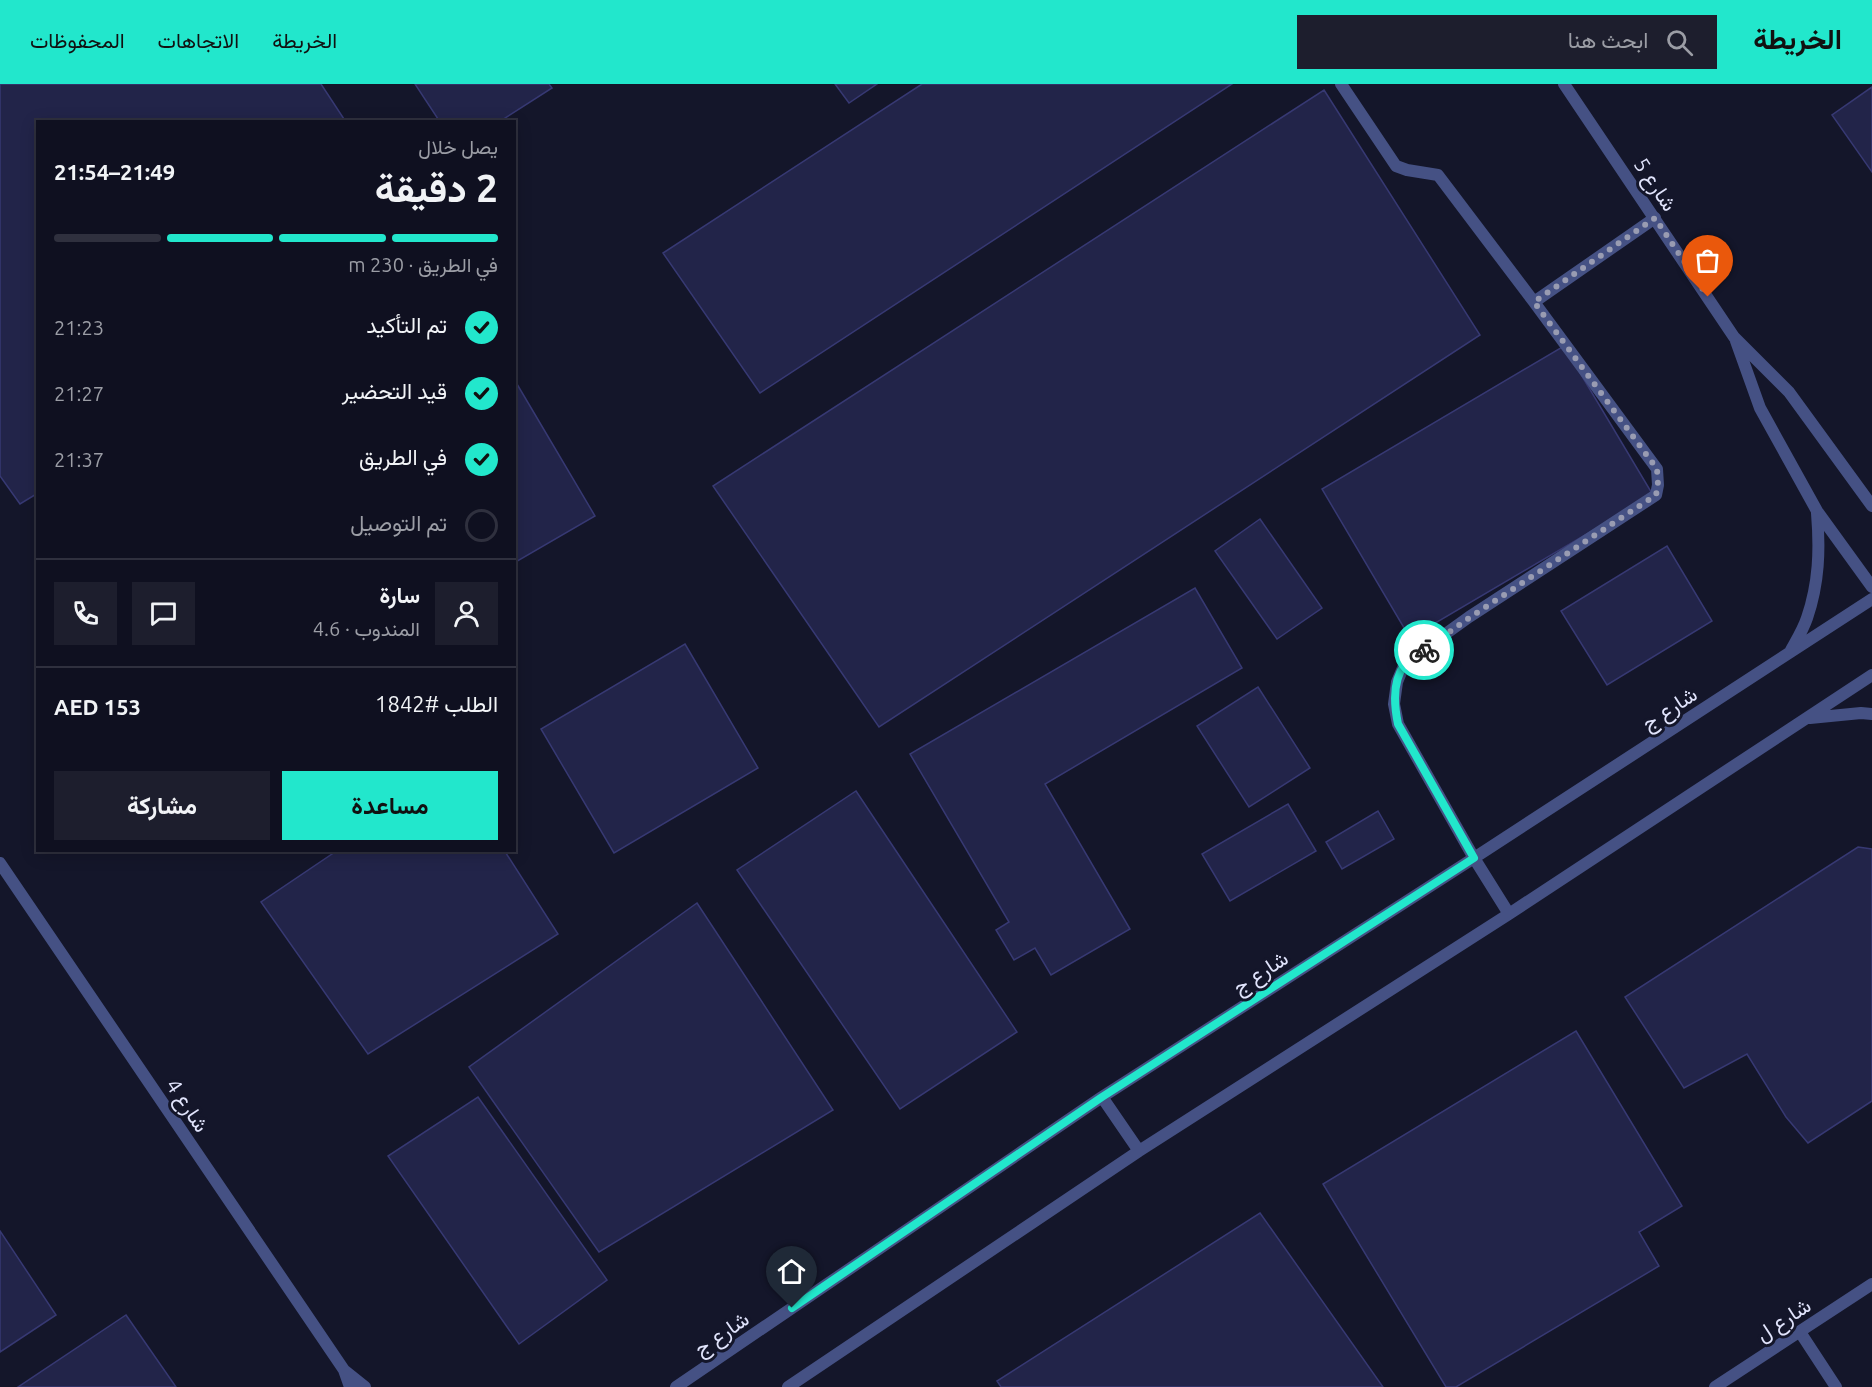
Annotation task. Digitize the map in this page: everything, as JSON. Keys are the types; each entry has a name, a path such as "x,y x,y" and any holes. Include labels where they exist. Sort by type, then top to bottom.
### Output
{"street":[{"path":"1341,84 1396,166 1438,175 1657,469 1656,495 1405,663 1397,682 1394,704 1398,724 1474,858 1509,914"},
{"name":"شارع 5","path":"1564,84 1734,337 1789,392 1872,506"},
{"path":"1534,302 1655,218"},
{"name":"شارع 5","path":"1734,337 1760,408 1817,511 1872,587"},
{"path":"1857,484 1872,489"},
{"path":"1790,653 1806,619 1816,584 1820,548 1817,511"},
{"name":"شارع ج","path":"676,1387 1102,1097 1872,599"},
{"path":"788,1387 1139,1151 1509,914 1872,675"},
{"path":"1809,718 1872,714"},
{"name":"شارع 4","path":"0,862 344,1370 350,1387"},
{"path":"1102,1097 1139,1151"},
{"name":"شارع ل","path":"1715,1387 1872,1284"},
{"path":"1800,1332 1836,1387"},
{"name":"شارع 4","path":"344,1370 364,1387"}],"building":[{"path":"0,84 321,84 345,120 36,120 36,494 20,504 0,476"},
{"path":"415,84 549,84 552,88 502,120 439,120"},
{"path":"835,84 877,84 849,103"},
{"path":"922,84 1232,84 760,393 663,253"},
{"path":"1872,87 1872,172 1832,115"},
{"path":"1324,90 1480,335 879,727 713,486"},
{"path":"1564,346 1653,495 1410,638 1322,489"},
{"path":"516,382 595,516 516,562"},
{"path":"1260,519 1322,608 1277,639 1215,551"},
{"path":"1667,546 1712,621 1607,685 1561,611"},
{"path":"1195,588 1242,668 1045,784 1130,929 1051,975 1035,948 1014,960 996,930 1009,922 910,754"},
{"path":"685,644 758,768 614,853 541,729"},
{"path":"1258,687 1310,768 1249,807 1197,726"},
{"path":"856,791 1017,1032 900,1109 737,870"},
{"path":"1288,804 1316,851 1230,901 1202,854"},
{"path":"1378,811 1394,839 1342,869 1326,842"},
{"path":"1858,847 1872,849 1872,1101 1808,1143 1786,1117 1747,1054 1684,1088 1625,997"},
{"path":"335,852 505,852 558,934 368,1054 261,902"},
{"path":"697,903 833,1110 599,1252 469,1067"},
{"path":"1576,1031 1682,1206 1639,1232 1659,1266 1456,1387 1446,1387 1323,1184"},
{"path":"478,1097 607,1280 519,1344 388,1156"},
{"path":"1260,1213 1383,1387 1001,1387 997,1381"},
{"path":"0,1231 56,1315 0,1352"},
{"path":"126,1315 176,1387 18,1387"}],"way so far":[{"path":"1424,650 1656,495 1657,469 1534,302 1655,218 1708,297"}],"route":[{"path":"792,1308 1102,1097 1474,858 1398,724 1394,704 1397,682 1405,663 1424,650"}]}
